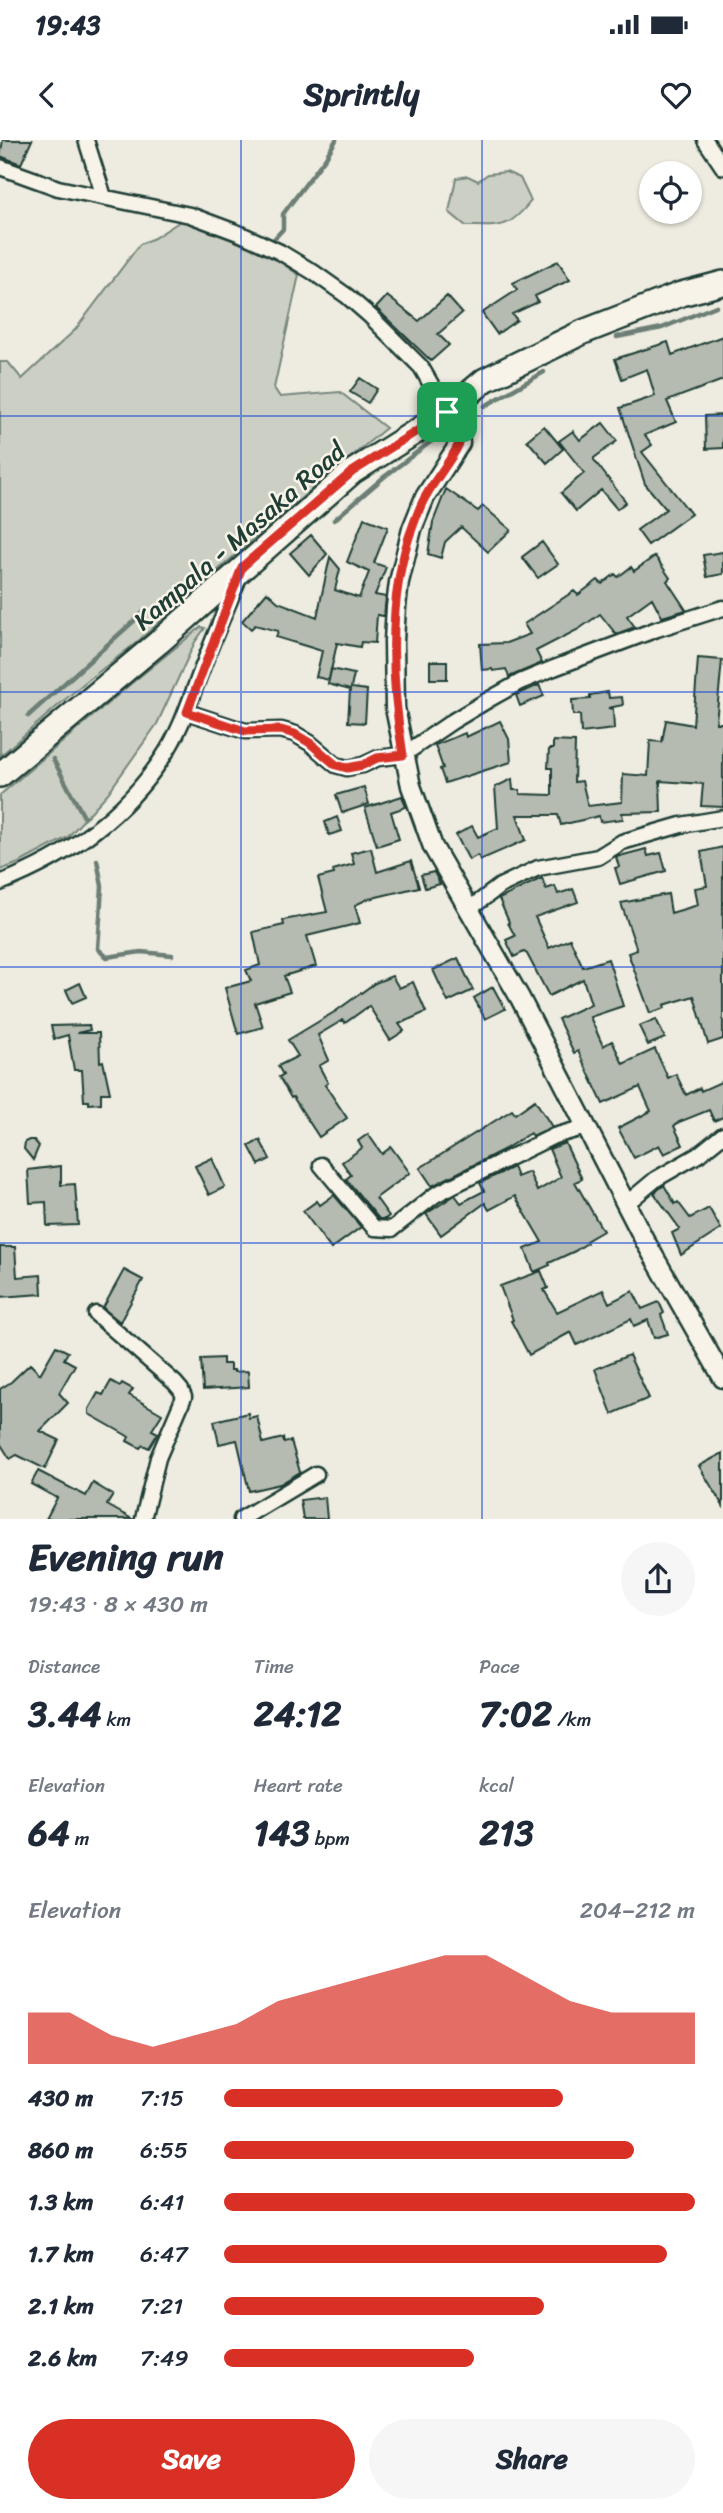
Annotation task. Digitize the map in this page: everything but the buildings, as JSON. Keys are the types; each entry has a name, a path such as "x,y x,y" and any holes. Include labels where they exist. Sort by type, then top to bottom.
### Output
{"main road":[{"name":"Kampala - Masaka Road","path":"0,775 159,642 352,472 447,412 485,380 583,332 681,294 723,284"}],"street":[{"path":"86,140 104,197"},
{"path":"705,140 723,167"},
{"path":"0,167 58,188 168,210 211,222 280,252 355,302 422,367 447,412 458,425 460,443 425,497 412,529 399,582 394,641 395,708 411,786 433,847 520,998 626,1204 723,1377"},
{"path":"0,883 73,848 100,827 130,797 164,757 187,712 242,567"},
{"path":"187,712 245,731 281,730 295,734 336,765 347,768 363,765 377,758 403,755 453,721 520,682 646,633 723,608"},
{"path":"468,910 500,886 538,868 598,857 622,842 681,825 723,818"},
{"path":"321,1165 374,1228 392,1229 435,1195 452,1186 554,1136 586,1127"},
{"path":"626,1204 656,1179 698,1155 723,1135"},
{"path":"96,1314 175,1383 184,1397 158,1458 143,1519"},
{"path":"241,1519 317,1474"}],"shaded area":[{"path":"506,172 520,178 531,201 510,222 496,226 466,226 449,212 456,178 468,176 478,181 488,174"},
{"path":"182,220 270,255 299,275 274,388 280,397 340,392 386,428 0,756 0,362 8,362 22,379 75,330 140,244"},
{"path":"201,627 205,628 195,642 157,724 108,793 68,837 0,870 0,795"}],"waterway":[{"path":"274,239 283,229 283,214 336,140"},
{"path":"617,337 662,328 716,306"},
{"path":"485,406 544,372"},
{"path":"334,520 384,477 453,425"},
{"path":"28,716 145,611"},
{"path":"53,759 84,817"},
{"path":"97,860 102,886 98,949 107,957 141,952 172,955"}],"route":[{"path":"447,412 458,425 460,443 425,497 412,529 399,582 394,679 395,708 403,755 377,758 363,765 347,768 336,765 295,734 281,730 245,731 187,712 242,567 352,472 447,412"}]}
